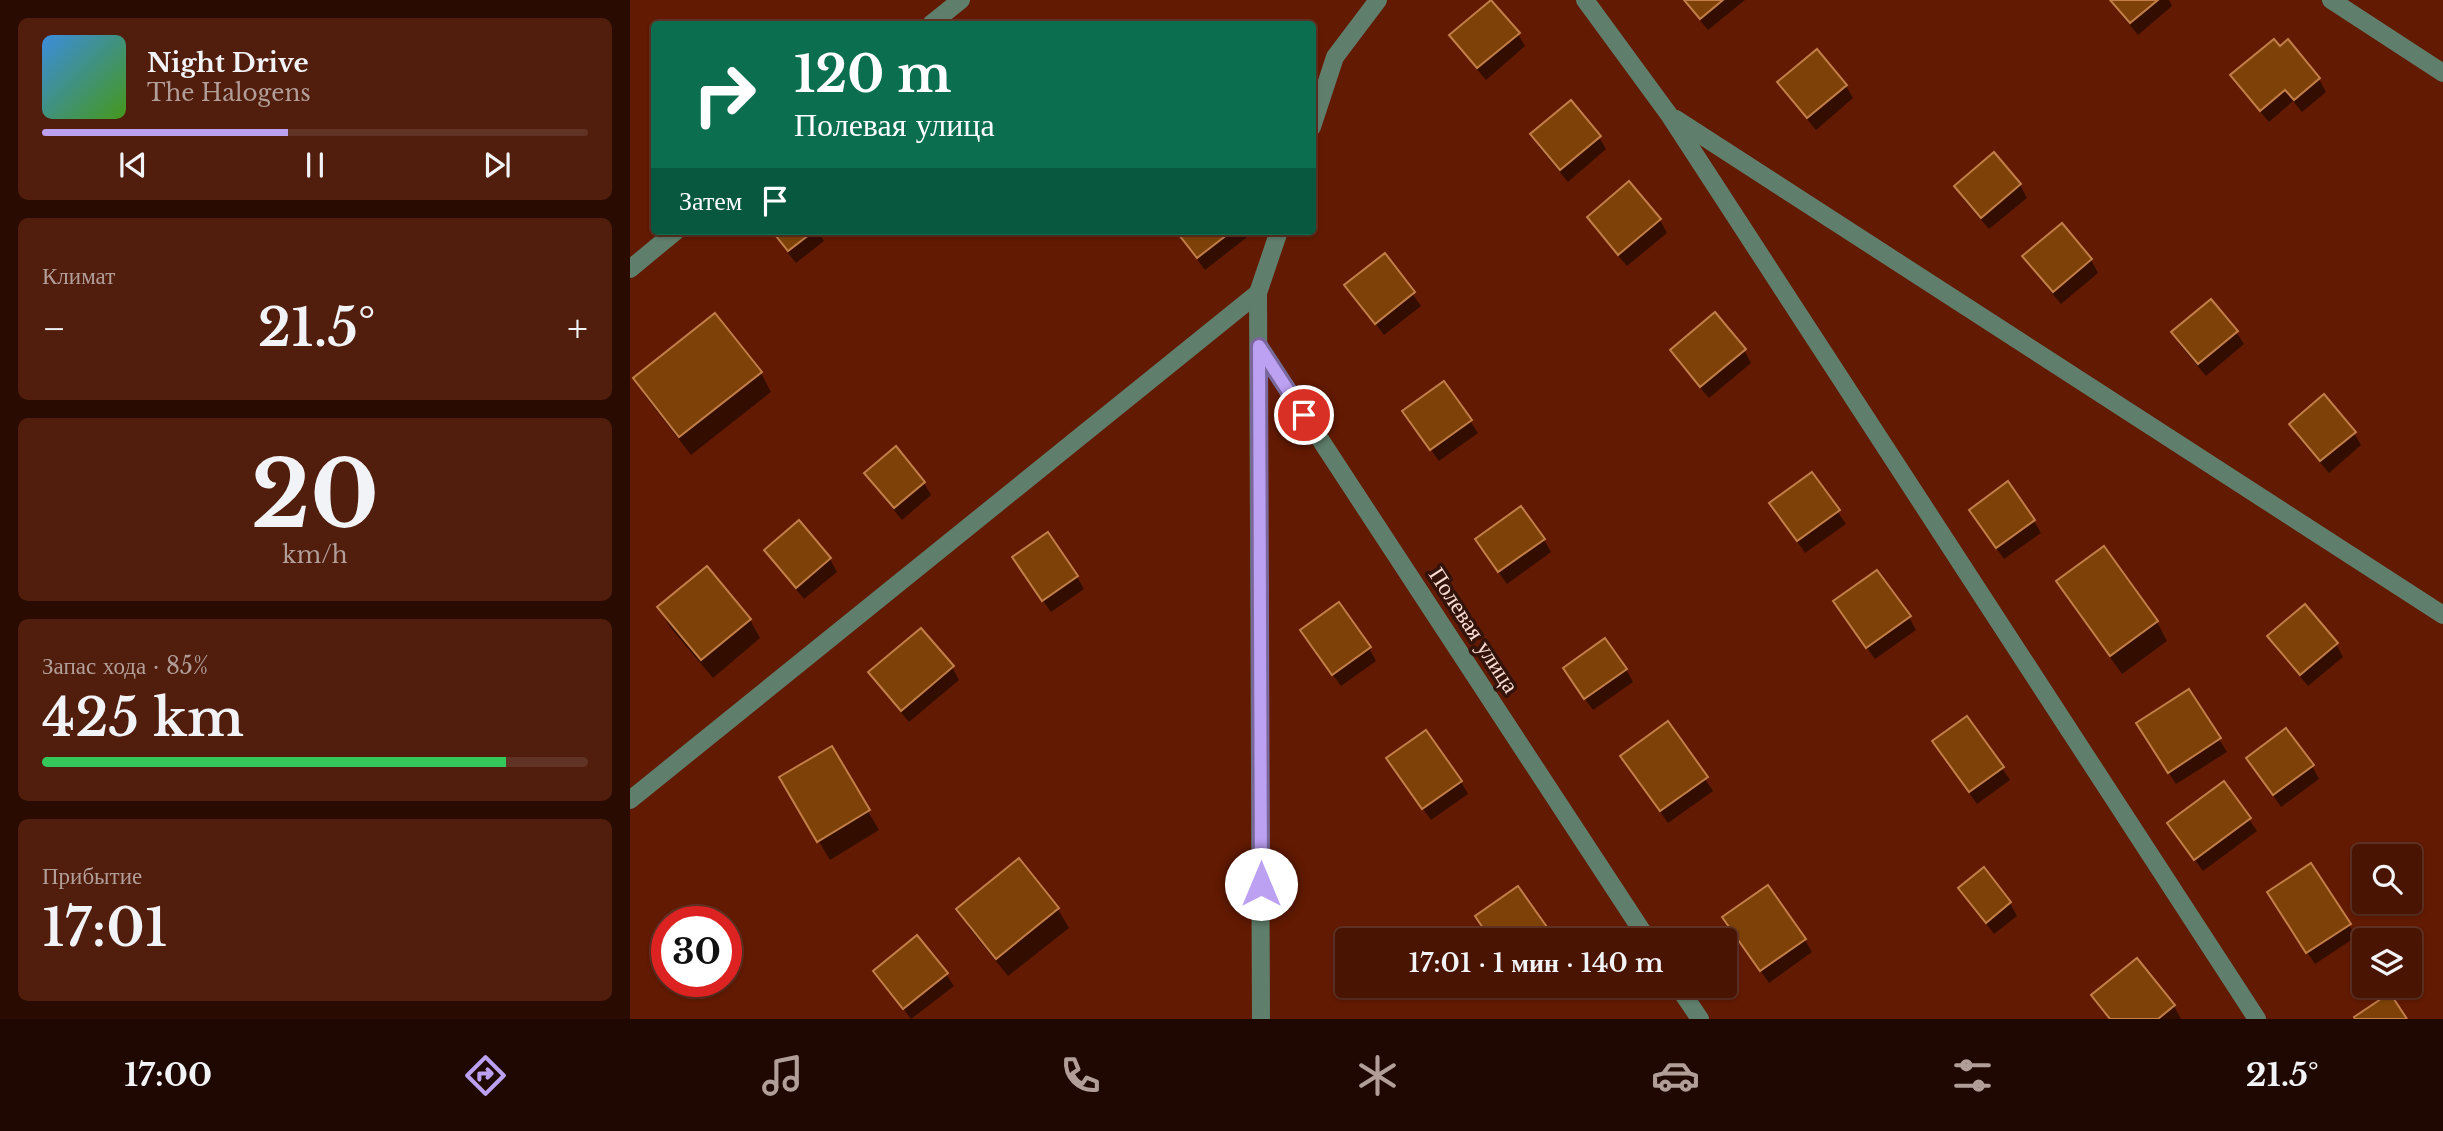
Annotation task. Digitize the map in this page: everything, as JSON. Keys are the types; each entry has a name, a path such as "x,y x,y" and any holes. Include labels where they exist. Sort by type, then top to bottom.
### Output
{"street":[{"path":"935,21 961,0"},
{"path":"1316,115 1335,57 1378,0"},
{"path":"1585,0 1670,116 2257,1019"},
{"path":"2330,0 2443,73"},
{"path":"1670,116 2443,615"},
{"path":"630,269 671,235"},
{"path":"1261,1019 1258,293 1278,235"},
{"path":"630,800 1258,293"},
{"name":"Полевая улица","path":"1259,346 1640,928"},
{"path":"1686,998 1700,1019"}],"building":[{"path":"1491,0 1520,33 1477,68 1449,35"},
{"path":"1684,0 1723,0 1700,19"},
{"path":"2110,0 2158,0 2130,23"},
{"path":"2274,39 2280,46 2288,39 2320,78 2294,100 2285,90 2260,111 2230,75"},
{"path":"1817,49 1847,85 1807,118 1777,82"},
{"path":"1571,100 1601,136 1560,170 1530,134"},
{"path":"1994,152 2021,184 1981,218 1954,186"},
{"path":"1629,181 1661,219 1618,255 1587,217"},
{"path":"2062,223 2092,259 2053,292 2022,256"},
{"path":"775,235 809,235 788,251"},
{"path":"1179,235 1227,235 1197,258"},
{"path":"1385,253 1415,292 1375,324 1344,285"},
{"path":"2211,299 2238,331 2198,364 2171,332"},
{"path":"1715,312 1746,349 1700,387 1670,350"},
{"path":"715,313 762,372 679,437 633,378"},
{"path":"1444,381 1472,420 1430,450 1402,411"},
{"path":"2324,394 2356,432 2320,461 2289,424"},
{"path":"896,446 925,482 894,508 864,473"},
{"path":"1812,472 1840,510 1797,541 1769,503"},
{"path":"2008,481 2035,520 1996,548 1969,510"},
{"path":"1521,506 1545,539 1498,572 1475,539"},
{"path":"799,520 831,558 796,588 764,550"},
{"path":"1048,532 1078,576 1042,601 1012,557"},
{"path":"2104,546 2158,621 2110,656 2056,581"},
{"path":"707,566 751,619 701,660 657,607"},
{"path":"1877,570 1911,616 1866,648 1833,601"},
{"path":"1339,602 1371,647 1332,675 1300,630"},
{"path":"2305,604 2338,643 2300,675 2267,636"},
{"path":"921,628 954,666 901,711 868,672"},
{"path":"1605,638 1627,669 1584,699 1563,668"},
{"path":"2189,689 2221,738 2168,773 2136,723"},
{"path":"1967,716 2004,767 1969,792 1932,741"},
{"path":"1668,721 1708,777 1660,811 1620,756"},
{"path":"2286,728 2314,765 2273,795 2246,758"},
{"path":"1426,730 1462,781 1422,809 1386,758"},
{"path":"832,746 870,810 817,842 779,777"},
{"path":"2224,781 2251,818 2194,860 2167,823"},
{"path":"1019,858 1059,908 996,959 956,909"},
{"path":"2311,863 2351,924 2306,953 2267,892"},
{"path":"1984,867 2011,902 1986,923 1958,888"},
{"path":"1768,885 1806,939 1760,971 1737,938 1737,928 1730,928 1722,917"},
{"path":"1518,886 1547,927 1483,928 1475,916"},
{"path":"917,935 948,973 903,1009 873,971"},
{"path":"2137,958 2175,1005 2158,1019 2110,1019 2091,995"},
{"path":"2382,998 2393,998 2407,1019 2355,1019 2354,1017"}],"route":[{"path":"1261,884 1259,346 1304,415"}]}
